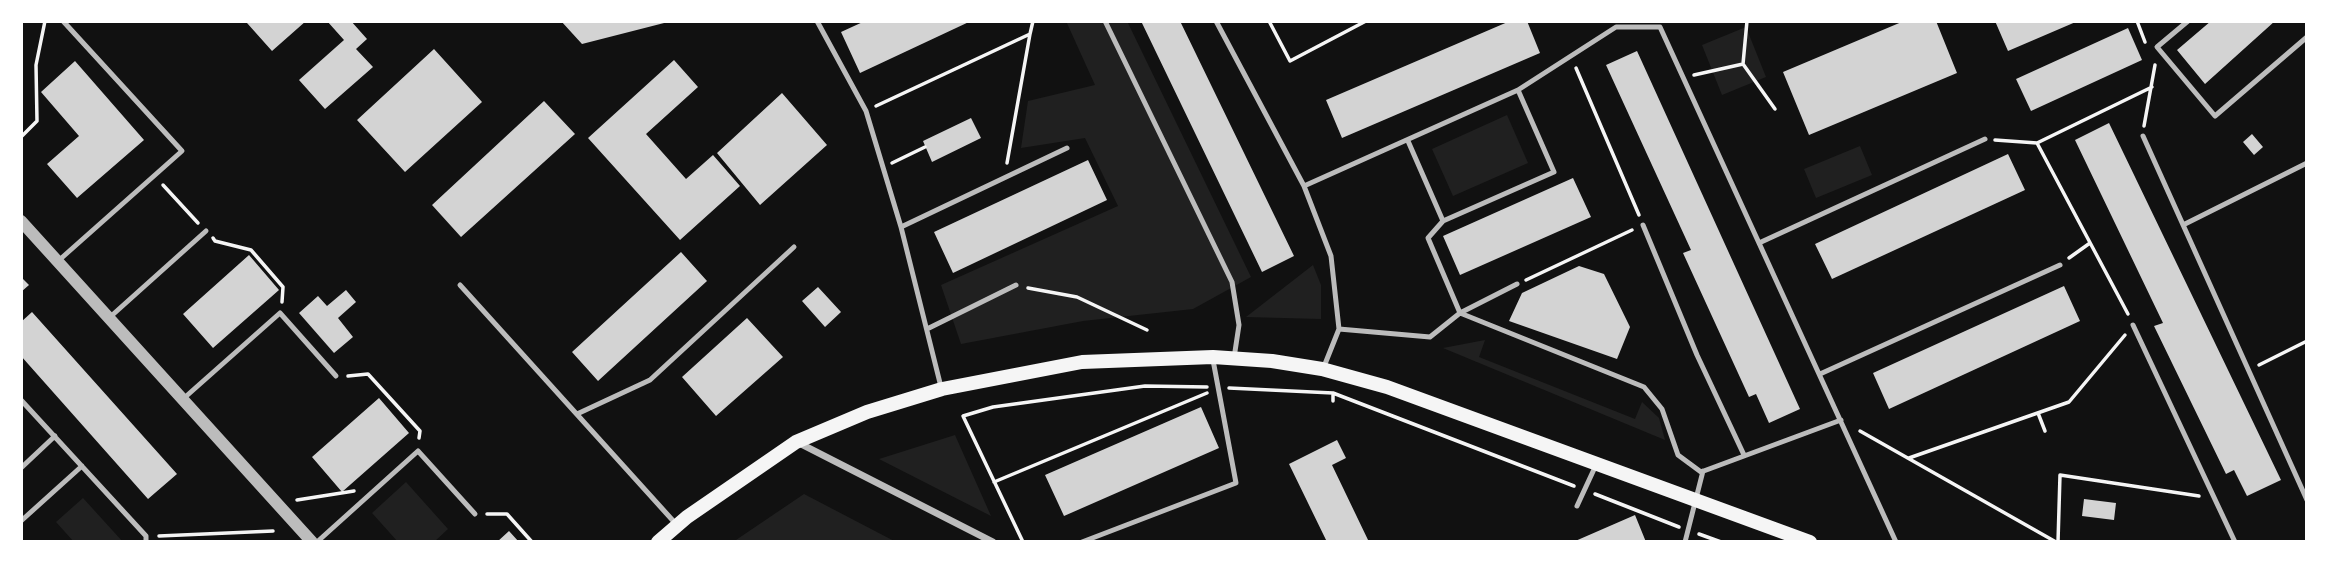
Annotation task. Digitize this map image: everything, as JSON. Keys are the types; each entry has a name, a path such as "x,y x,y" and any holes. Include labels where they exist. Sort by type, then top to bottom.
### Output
{"main road":[{"path":"658,542 796,442 867,412 942,389 1082,362 1213,357 1272,361 1322,369 1387,387 1810,542"}],"street":[{"path":"21,221 312,542"},
{"path":"796,442 993,542"}],"lane":[{"path":"57,262 182,151 63,21"},
{"path":"817,21 866,111 901,227 942,389"},
{"path":"1104,21 1232,282 1239,325 1234,358"},
{"path":"1216,21 1304,186 1331,256 1339,329 1322,369"},
{"path":"2188,21 2157,47 2216,116 2307,37"},
{"path":"1304,186 1518,90 1616,27 1660,27 1896,542"},
{"path":"1518,90 1555,172 1443,221 1427,238 1460,313 1644,387 1662,409 1678,455 1701,472"},
{"path":"2143,136 2307,500"},
{"path":"1759,243 1985,139"},
{"path":"1408,141 1443,221"},
{"path":"901,227 1067,148"},
{"path":"2183,225 2307,163"},
{"path":"1643,225 1697,355 1745,454"},
{"path":"109,318 206,231"},
{"path":"577,414 650,380 794,247"},
{"path":"1820,374 2060,265"},
{"path":"1339,329 1430,337 1460,313 1517,284"},
{"path":"460,285 677,526"},
{"path":"928,329 1016,285"},
{"path":"183,399 280,313 336,376"},
{"path":"2133,325 2235,542"},
{"path":"1083,542 1236,483 1213,357"},
{"path":"21,400 146,539"},
{"path":"1701,472 1841,420"},
{"path":"21,468 55,436"},
{"path":"317,542 418,451 475,514"},
{"path":"1577,506 1597,464"},
{"path":"21,521 82,466"},
{"path":"1685,542 1701,472"}],"path":[{"path":"21,137 37,121 36,65 45,21"},
{"path":"1005,178 1032,21"},
{"path":"1269,21 1290,61 1366,21"},
{"path":"1747,21 1743,64 1775,109"},
{"path":"866,111 1030,34"},
{"path":"1517,284 1643,225 1571,56"},
{"path":"1682,78 1743,64"},
{"path":"2143,136 2155,66"},
{"path":"1985,139 2037,143 2152,87"},
{"path":"1909,458 2069,402 2133,325 2037,143"},
{"path":"883,168 925,147"},
{"path":"154,176 215,241 251,250 283,287 280,313"},
{"path":"2060,265 2090,243"},
{"path":"1016,285 1077,297 1147,330"},
{"path":"2248,370 2307,341"},
{"path":"336,376 368,374 420,430 418,451"},
{"path":"1023,542 963,416 993,407 1145,386 1333,393 1721,542"},
{"path":"994,482 1218,388"},
{"path":"1333,393 1333,401"},
{"path":"2038,413 2045,431"},
{"path":"1841,420 2057,542 2060,475 2214,498"},
{"path":"297,500 377,488"},
{"path":"475,514 507,514 532,542"},
{"path":"146,539 273,531"}],"shaded area":[{"path":"1066,21 1127,21 1251,277 1193,309 1083,321 961,344 941,285 1118,206 1085,138 1021,148 1028,101 1095,85"},
{"path":"1746,27 1766,77 1722,95 1702,45"},
{"path":"1507,115 1528,163 1453,196 1432,149"},
{"path":"1860,146 1872,175 1816,198 1804,169"},
{"path":"1313,265 1321,285 1321,319 1246,317"},
{"path":"1485,340 1479,357 1635,419 1642,402 1659,418 1665,440 1443,348"},
{"path":"955,435 991,516 879,459"},
{"path":"406,482 448,529 434,542 398,542 372,513"},
{"path":"804,494 896,542 733,542"},
{"path":"83,498 123,542 74,542 56,522"}],"building":[{"path":"306,21 272,51 247,23"},
{"path":"327,21 351,21 367,39 356,49 373,67 325,109 299,80 344,40"},
{"path":"561,21 668,21 668,22 582,44"},
{"path":"865,21 971,21 860,73 841,32"},
{"path":"1141,21 1180,21 1294,256 1262,272"},
{"path":"1510,21 1527,21 1540,53 1342,138 1326,100"},
{"path":"1904,21 1936,21 1957,73 1809,135 1783,72"},
{"path":"1995,21 2078,21 2008,51"},
{"path":"2211,21 2275,21 2205,84 2177,50"},
{"path":"2128,28 2142,60 2031,111 2016,79"},
{"path":"434,49 482,102 405,172 357,120"},
{"path":"1637,51 1800,409 1769,423 1756,394 1749,397 1683,253 1691,250 1606,65"},
{"path":"674,60 698,87 646,134 686,179 713,155 740,186 680,240 588,138"},
{"path":"75,61 144,140 77,198 47,164 79,136 41,92"},
{"path":"782,93 827,145 760,205 717,153"},
{"path":"544,101 575,134 461,237 432,205"},
{"path":"971,118 981,138 932,162 923,141"},
{"path":"2109,123 2281,480 2247,496 2234,470 2226,474 2154,326 2163,323 2075,140"},
{"path":"2252,134 2263,147 2254,155 2243,142"},
{"path":"2008,154 2025,190 1832,279 1815,244"},
{"path":"1088,160 1107,200 953,273 934,232"},
{"path":"1573,178 1591,217 1460,275 1443,236"},
{"path":"681,252 707,281 598,381 572,352"},
{"path":"249,255 279,290 213,348 183,314"},
{"path":"1579,266 1604,274 1630,327 1617,359 1509,321 1522,293"},
{"path":"21,277 29,285 21,292"},
{"path":"2064,286 2080,321 1889,409 1873,373"},
{"path":"818,287 841,312 825,327 802,301"},
{"path":"346,290 356,302 338,318 353,337 334,353 299,313 318,296 327,306"},
{"path":"32,312 177,474 148,499 21,356 21,322"},
{"path":"747,318 783,357 716,416 682,377"},
{"path":"379,398 409,433 342,492 312,457"},
{"path":"1201,407 1219,448 1064,516 1045,475"},
{"path":"1337,440 1346,458 1332,465 1369,542 1327,542 1289,464"},
{"path":"2084,499 2116,503 2114,520 2082,516"},
{"path":"1635,515 1646,542 1573,542"},
{"path":"509,531 519,542 497,542"}]}
